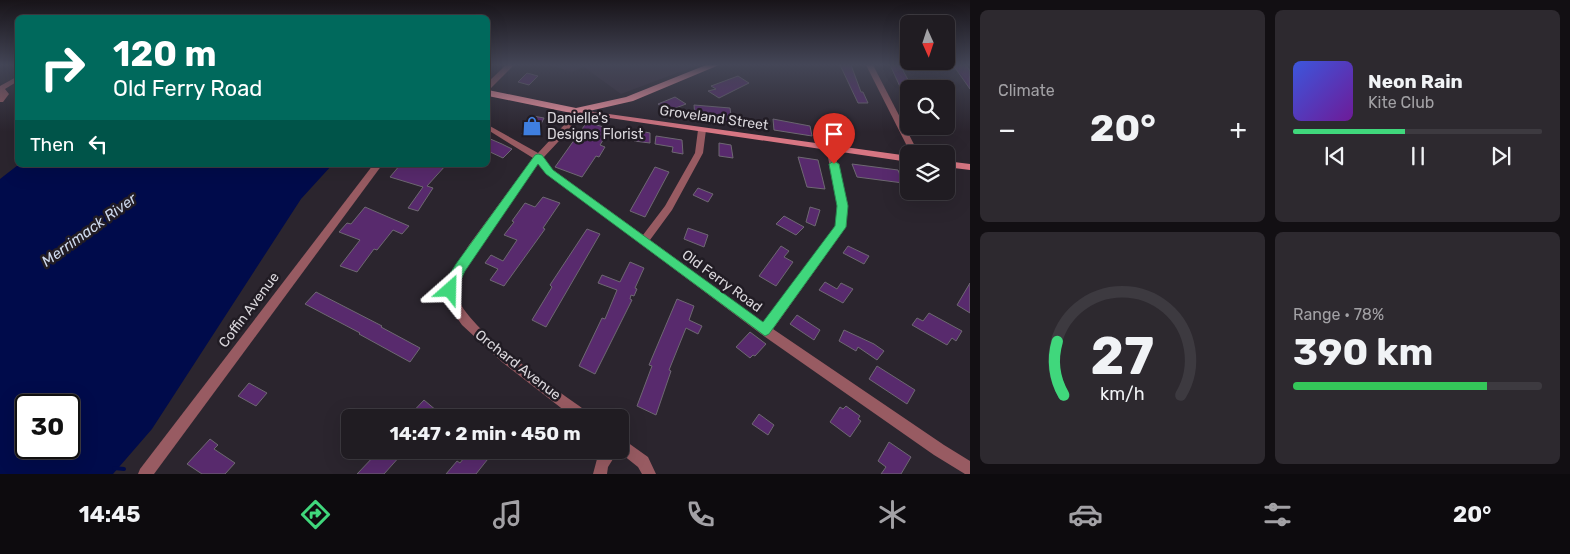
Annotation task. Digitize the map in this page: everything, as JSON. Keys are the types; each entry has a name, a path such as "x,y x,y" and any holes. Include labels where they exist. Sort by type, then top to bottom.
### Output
{"main road":[{"path":"576,111 614,104 658,87"},
{"name":"Groveland Street","path":"490,93 576,111 900,158"},
{"path":"955,165 970,167"}],"street":[{"path":"880,87 910,145"},
{"path":"0,89 5,94 0,100"},
{"name":"Orchard Avenue","path":"573,409 482,338 455,310 451,298 452,280 538,157 572,123 576,111"},
{"name":"Old Ferry Road","path":"490,128 538,157 550,172 765,330 938,450 970,469"},
{"path":"644,241 669,208 699,153 702,130"},
{"path":"765,330 841,227 843,206 830,148"},
{"name":"Coffin Avenue","path":"145,474 376,167"},
{"path":"629,451 643,462 649,474"},
{"path":"600,474 602,464 606,459"}],"shaded area":[{"path":"612,87 639,87 621,94"}],"water":[{"name":"Merrimack River","path":"15,167 330,167 301,199 152,429 113,474 0,474 0,179"}],"building":[{"path":"713,87 741,87 719,98 708,91 716,89"},
{"path":"850,87 859,87 868,103 858,103"},
{"path":"675,97 686,104 668,111 658,104"},
{"path":"694,105 730,108 732,123 710,122 695,118"},
{"name":"Danielle's Designs Florist","path":"533,116 544,118 540,126 538,126 533,136 522,134 529,119 531,120"},
{"path":"773,119 810,126 812,136 774,130"},
{"path":"587,122 610,129 600,145 605,147 599,157 596,156 582,177 555,167"},
{"path":"635,130 650,133 650,143 634,141"},
{"path":"656,136 682,140 683,154 672,152 673,147 655,144"},
{"path":"490,139 512,149 503,158 490,152"},
{"path":"719,143 731,145 733,158 719,156"},
{"path":"798,157 818,160 825,189 807,187"},
{"path":"852,164 898,170 900,183 857,177"},
{"path":"398,167 444,167 427,186 433,188 418,211 408,208 423,187 390,177"},
{"path":"655,167 669,172 645,217 630,211"},
{"path":"698,188 713,194 708,202 693,195"},
{"path":"543,197 560,203 543,228 545,229 504,286 490,280 498,269 485,263 491,255 503,261 517,240 504,235 514,222 512,221 525,203 535,207"},
{"path":"365,207 409,226 402,234 393,230 377,250 374,249 357,272 340,266 360,240 339,232 347,223 351,224"},
{"path":"810,207 820,210 815,226 806,222"},
{"path":"784,216 804,227 796,235 776,224"},
{"path":"688,228 708,235 704,247 684,239"},
{"path":"587,229 600,234 546,327 532,320 552,287 550,285"},
{"path":"781,246 789,251 784,257 793,262 776,286 759,276"},
{"path":"848,246 869,256 864,264 843,253"},
{"path":"630,262 644,268 635,288 637,289 634,296 631,295 630,299 632,300 595,374 579,366 602,318 605,319 617,290 598,283 602,275 620,282"},
{"path":"825,282 837,289 841,283 853,289 843,303 819,290"},
{"path":"970,283 970,313 957,305"},
{"path":"316,292 420,348 410,362 305,304"},
{"path":"677,299 694,306 689,320 702,326 698,334 686,328 669,370 671,371 656,415 637,406 652,366 649,365"},
{"path":"929,313 962,331 956,341 952,338 947,345 912,325 917,318 923,321"},
{"path":"797,315 820,330 814,340 790,324"},
{"path":"844,330 874,344 884,351 877,360 858,347 856,351 839,341"},
{"path":"750,332 766,344 755,356 753,355 750,358 736,347"},
{"path":"877,366 915,390 907,404 869,379"},
{"path":"249,383 267,393 256,406 238,396"},
{"path":"424,400 435,409 416,409"},
{"path":"846,406 860,416 858,419 861,421 850,437 830,422 840,407 843,409"},
{"path":"759,414 774,425 768,435 752,424"},
{"path":"210,439 218,445 214,449 235,463 225,474 202,474 187,464"},
{"path":"889,442 911,457 901,474 881,474 886,467 878,461"},
{"path":"371,459 397,459 384,474 357,474"},
{"path":"463,459 488,459 476,474 446,474 457,461 460,463"}],"waterway":[{"path":"114,468 124,469"}],"place":[{"name":"Danielle's Designs Florist","path":"532,126"}],"route":[{"path":"450,290 452,280 460,267 538,157 550,172 765,330 841,227 843,206 834,164"}]}
